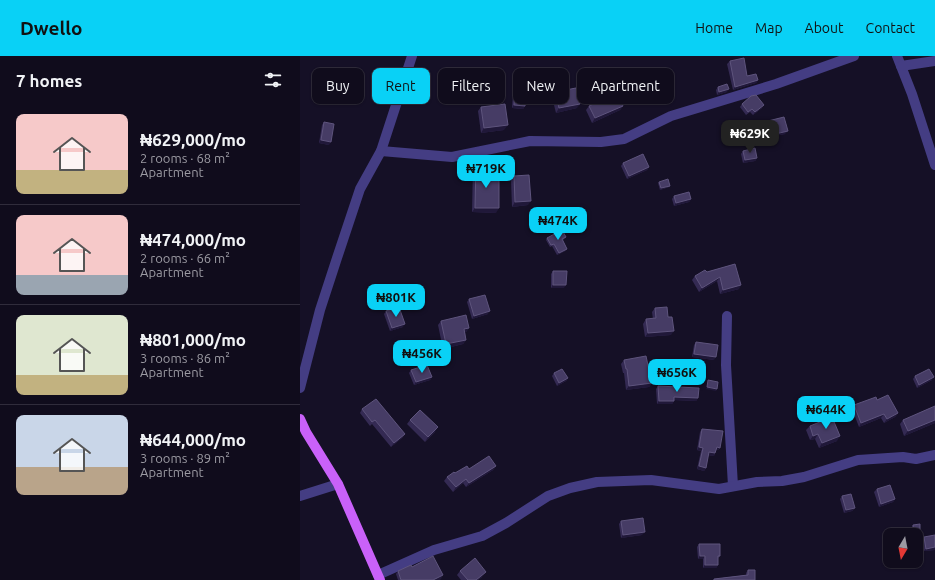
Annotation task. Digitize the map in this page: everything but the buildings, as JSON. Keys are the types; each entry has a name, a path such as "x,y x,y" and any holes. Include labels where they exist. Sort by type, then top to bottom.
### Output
{"main road":[{"path":"300,419 306,432 338,484 379,577"}],"street":[{"path":"300,388 320,310 360,189 381,151 412,56"},
{"path":"381,151 452,157 530,140 601,142 624,139 671,116 776,84 854,56"},
{"path":"897,56 915,100 935,165"},
{"path":"901,66 935,61"},
{"path":"727,316 726,365 733,486"},
{"path":"379,577 434,550 482,536 506,523 548,496 570,488 597,482 651,480 719,489 757,482 782,481 804,477 858,460 903,457 916,459 935,455"},
{"path":"300,496 338,484"}]}
